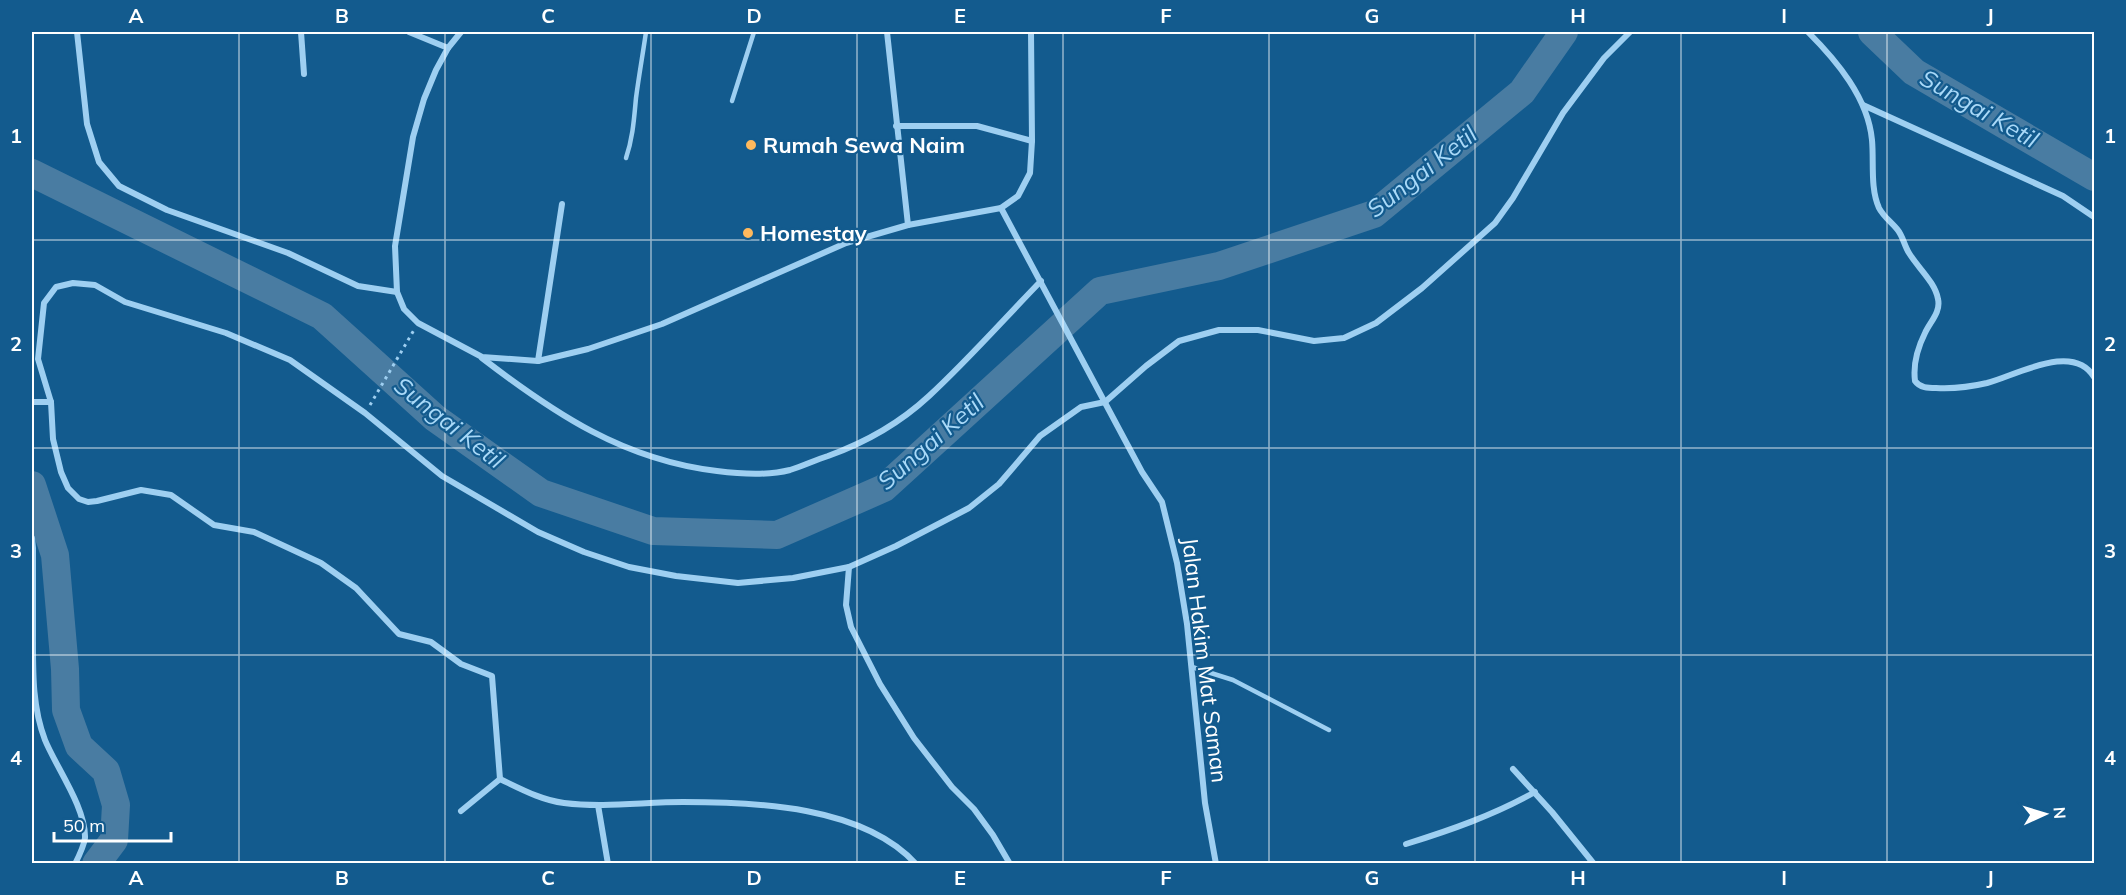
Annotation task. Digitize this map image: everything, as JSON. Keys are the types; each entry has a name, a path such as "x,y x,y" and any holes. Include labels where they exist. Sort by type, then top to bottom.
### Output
{"street":[{"path":"77,32 87,124 99,162 119,186 167,210 288,253 358,286 397,292"},
{"path":"301,32 304,74"},
{"path":"409,32 448,48"},
{"path":"461,32 448,48 424,99 413,137 395,246 397,292 404,309 418,323 482,357 523,389 574,423 633,451 687,468 740,474 788,470 848,449 893,424 929,396 1041,281"},
{"path":"886,32 890,49 896,126 908,225"},
{"path":"482,357 538,361 588,349 662,324 846,243 908,225 1001,208 1018,196 1030,173 1032,141 1030,32"},
{"path":"500,779 492,676 461,664 431,642 399,634 356,588 321,563 254,532 214,525 171,495 141,490 88,502 79,499 69,488 61,472 53,439 51,402 38,359 44,303 56,287 74,283 95,285 125,302 226,333 290,360 365,413 442,476 538,531 584,552 629,567 676,576 738,583 793,578 849,567 896,546 969,508 999,484 1040,436 1081,407 1105,402 1179,341 1219,330 1258,330 1314,340 1344,338 1376,323 1422,288 1495,223 1513,198 1563,113 1604,58 1630,32"},
{"path":"1809,32 1833,57 1863,105 1872,137 1876,198 1880,211 1898,230 1908,252 1938,298 1937,312 1926,331 1915,364 1915,381 1918,385 1940,388 1967,387 2045,363 2063,361 2079,362 2091,371 2094,377"},
{"path":"1863,105 2064,196 2094,217"},
{"path":"896,126 977,126 1032,141"},
{"path":"538,361 562,204"},
{"name":"Jalan Hakim Mat Saman","path":"1001,208 1142,472 1162,502 1178,563 1192,668 1205,803 1216,864"},
{"path":"32,402 51,402"},
{"path":"32,538 33,688 45,740 81,819 85,838 75,864"},
{"path":"849,567 846,605 851,627 880,684 914,738 952,788 974,809 1010,864"},
{"path":"1513,769 1535,792 1594,864"},
{"path":"500,779 531,794 562,803 598,805 684,802 808,810 841,820 890,840 916,864"},
{"path":"461,811 500,779"},
{"path":"1406,844 1466,825 1511,806 1535,792"},
{"path":"598,805 608,864"}],"lane":[{"path":"626,158 635,122 646,32"},
{"path":"732,101 754,32"},
{"path":"1192,668 1233,680 1329,730"}],"path":[{"path":"374,398 414,330"}],"waterway":[{"name":"Sungai Ketil","path":"32,173 322,316 435,418 541,493 653,531 777,535 884,488 1100,291 1219,266 1374,214 1522,92 1564,32"},
{"name":"Sungai Ketil","path":"1872,32 1914,72 2094,177"},
{"path":"32,485 55,555 65,669 66,710 79,746 106,771 116,805 114,840 96,864"}],"place":[{"name":"Rumah Sewa Naim","path":"751,145"},
{"name":"Homestay","path":"748,233"}]}
